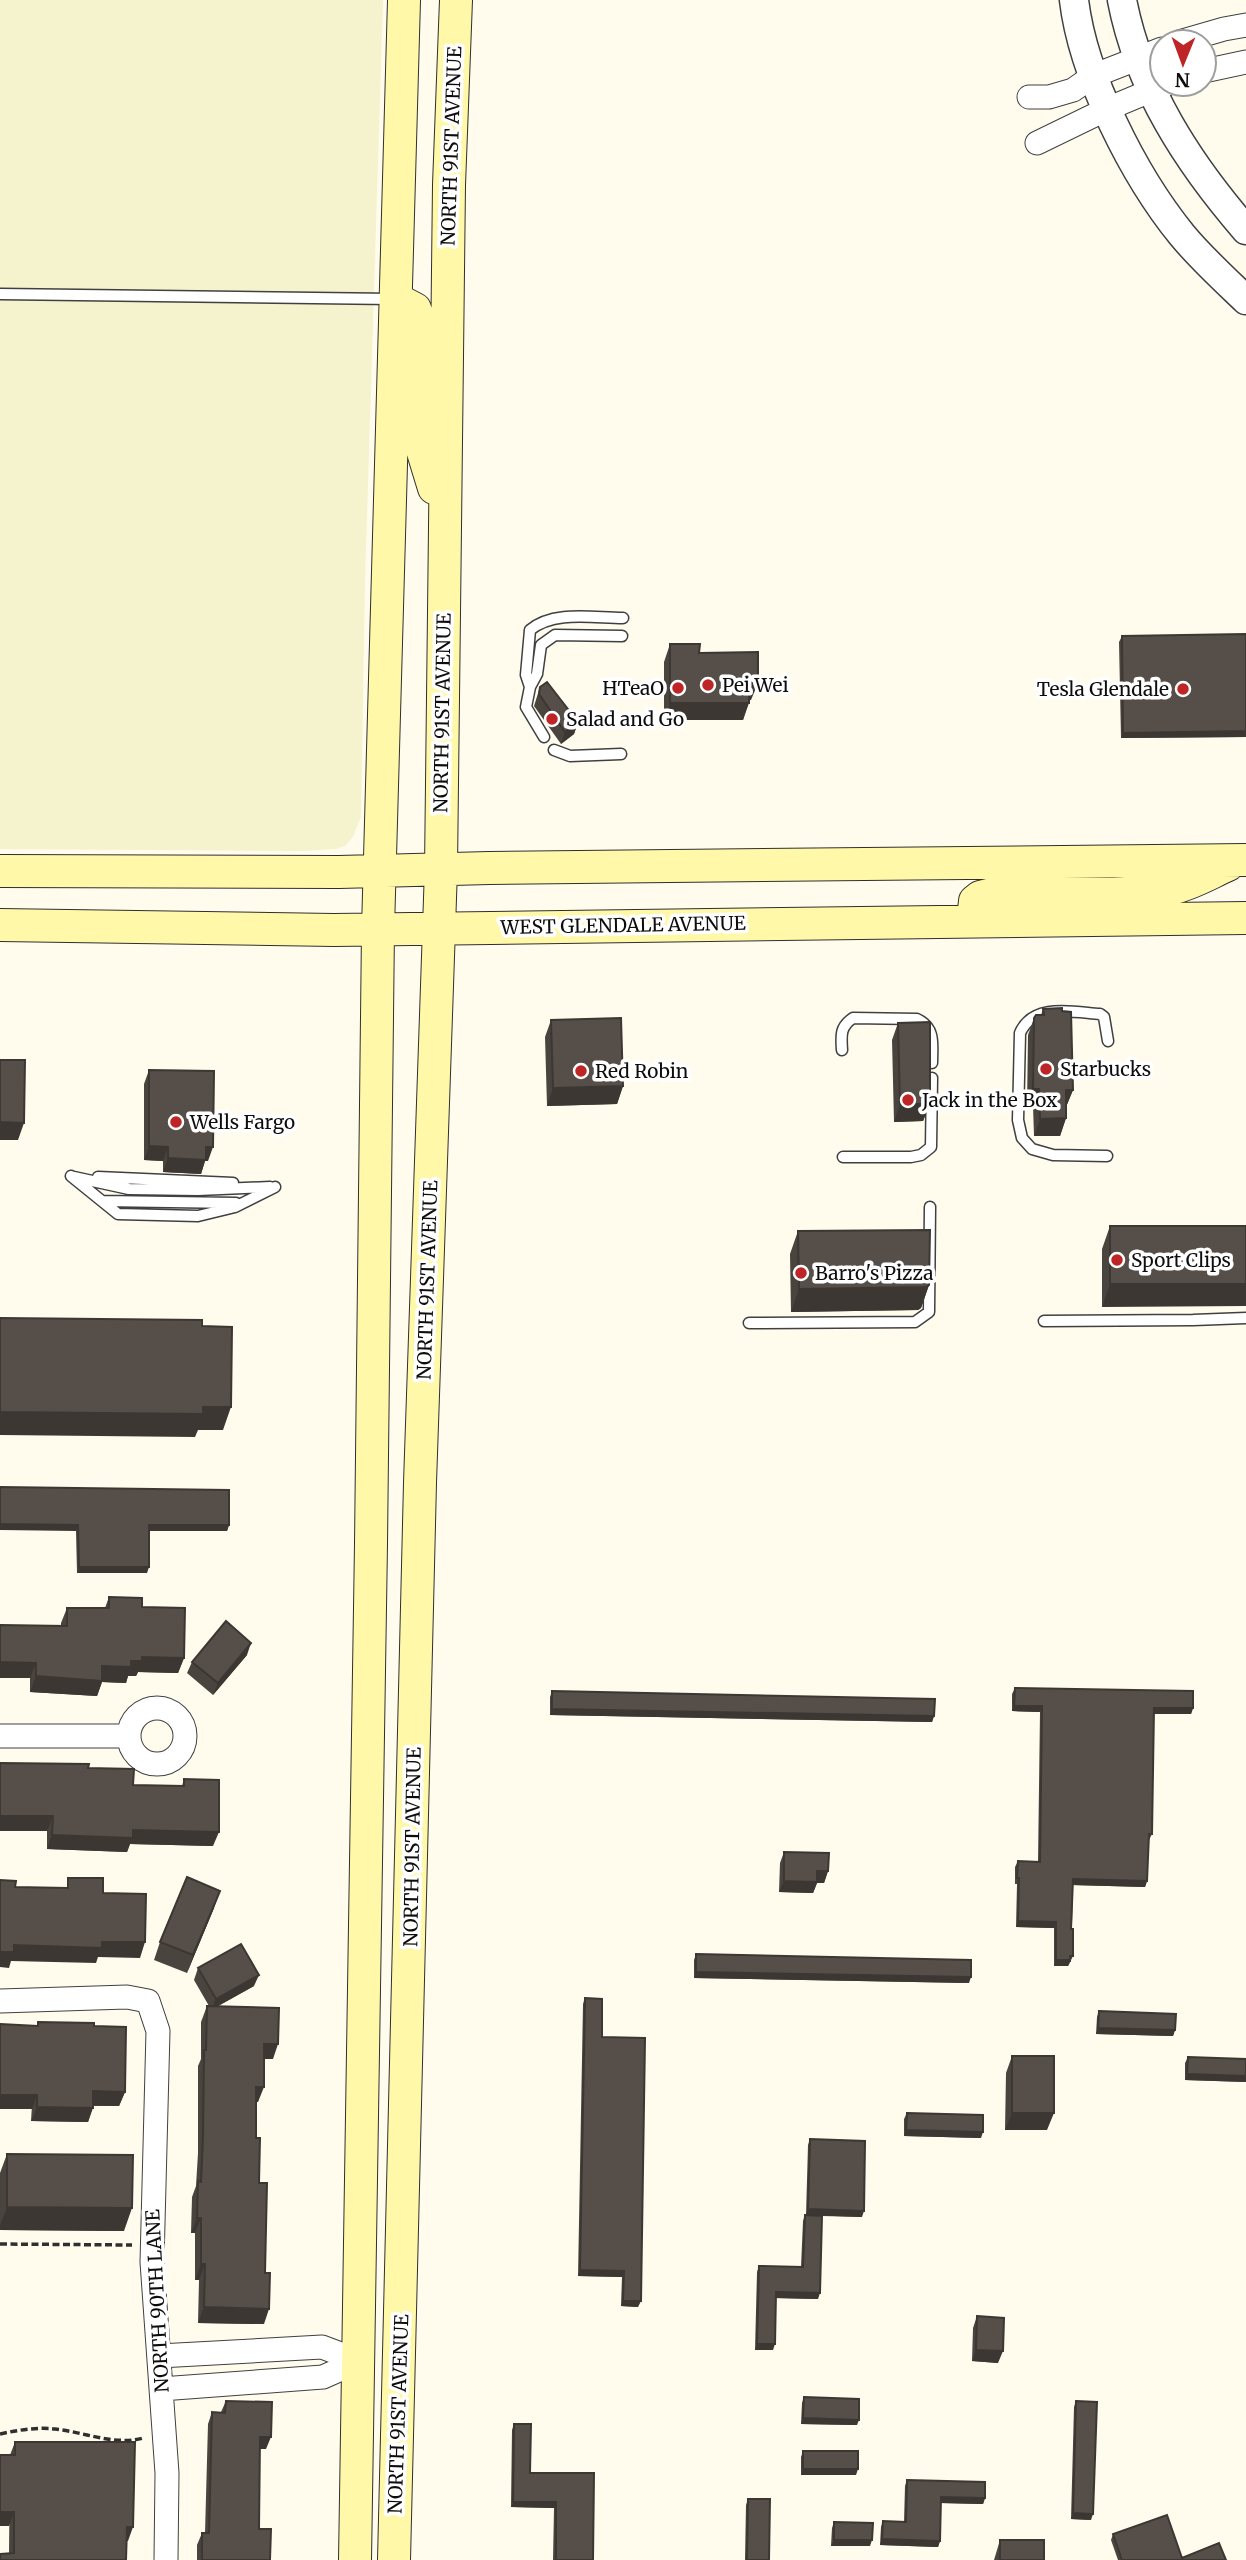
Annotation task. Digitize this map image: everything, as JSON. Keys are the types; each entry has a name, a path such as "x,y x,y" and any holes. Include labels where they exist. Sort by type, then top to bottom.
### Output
{"main road":[{"name":"NORTH 91ST AVENUE","path":"355,2560 379,871 404,0"},
{"name":"NORTH 91ST AVENUE","path":"394,2560 419,1547 441,869 450,147 456,0"},
{"path":"396,299 415,309 419,320 422,347 423,452 444,519"},
{"path":"0,871 379,871 1242,860"},
{"path":"973,920 975,901 988,895 1171,889 1242,860"},
{"name":"WEST GLENDALE AVENUE","path":"0,925 378,929 1246,918"},
{"path":"371,1544 419,1547"},
{"path":"359,2361 378,2371 377,2456 382,2471 396,2494"}],"street":[{"path":"1074,0 1080,35 1093,76 1107,109 1158,202 1183,236 1246,300"},
{"path":"1122,0 1148,50"},
{"path":"1218,31 1246,25"},
{"path":"1029,97 1049,97 1073,90 1093,76 1148,55"},
{"path":"1218,68 1246,62"},
{"path":"1037,143 1148,92"},
{"path":"1163,98 1185,153 1214,193 1246,230"},
{"path":"0,1736 128,1736"},
{"name":"NORTH 90TH LANE","path":"0,2001 127,1997 148,2001 158,2031 152,2245 167,2473 166,2560"},
{"path":"159,2356 322,2347 359,2361"},
{"path":"162,2389 323,2376 359,2361"}],"lane":[{"path":"0,294 396,299"},
{"path":"530,687 526,675 530,630 540,622 554,618 623,618"},
{"path":"544,737 526,706 530,687 537,674 541,645 555,635 622,636"},
{"path":"554,750 570,757 621,754"},
{"path":"1107,1156 1053,1154 1032,1149 1022,1138 1018,1120 1020,1033 1024,1023 1034,1015 1046,1012 1100,1014 1104,1017 1108,1041"},
{"path":"842,1050 841,1032 845,1024 853,1018 917,1019 926,1023 931,1031 932,1063"},
{"path":"843,1157 922,1156 930,1147 932,1137 932,1078"},
{"path":"71,1176 129,1189 275,1187 244,1203 235,1208 198,1216 118,1214 71,1176"},
{"path":"749,1323 915,1322 929,1312 930,1206"},
{"path":"1044,1321 1246,1318"}],"path":[{"path":"0,2244 152,2245"},
{"path":"0,2434 40,2428 97,2438 142,2440 148,2433 164,2432"}],"shaded area":[{"path":"0,0 383,0 365,581 361,817 353,837 345,846 302,851 0,849"}],"building":[{"name":"Tesla Glendale","path":"1246,634 1246,731 1123,733 1122,636"},
{"name":"Pei Wei","path":"670,644 700,644 699,653 758,652 758,683 749,683 749,703 670,703"},
{"path":"547,682 578,722 565,732 539,694 540,687"},
{"name":"Starbucks","path":"1062,1008 1062,1011 1071,1012 1073,1090 1066,1090 1066,1118 1040,1119 1039,1089 1033,1089 1034,1018 1036,1015 1044,1015 1043,1009"},
{"name":"Red Robin","path":"621,1018 623,1086 553,1088 551,1020"},
{"name":"Jack in the Box","path":"930,1022 930,1104 900,1104 898,1023"},
{"path":"0,1060 25,1060 24,1123 0,1122"},
{"name":"Wells Fargo","path":"149,1070 214,1071 213,1147 206,1147 206,1160 168,1158 168,1147 149,1146"},
{"path":"1110,1226 1246,1226 1246,1284 1110,1284"},
{"path":"930,1230 929,1285 926,1287 799,1289 798,1231"},
{"path":"0,1318 202,1320 202,1326 232,1327 231,1407 203,1407 203,1414 0,1412"},
{"path":"0,1487 229,1490 229,1525 149,1525 149,1567 79,1567 78,1525 0,1524"},
{"path":"109,1597 142,1598 142,1607 185,1608 184,1658 142,1657 142,1661 131,1661 131,1667 102,1666 102,1681 36,1676 36,1663 0,1662 0,1625 67,1626 67,1608 109,1608"},
{"path":"226,1621 251,1643 218,1683 192,1662"},
{"path":"1015,1688 1193,1691 1193,1708 1154,1708 1152,1834 1149,1834 1147,1881 1073,1879 1073,1956 1070,1956 1070,1960 1056,1960 1056,1922 1018,1921 1018,1861 1040,1862 1042,1706 1014,1706"},
{"path":"552,1691 935,1699 934,1716 552,1709"},
{"path":"0,1763 89,1764 88,1768 134,1769 133,1785 184,1786 184,1779 219,1780 219,1832 133,1830 133,1838 52,1835 53,1816 0,1816"},
{"path":"784,1852 829,1853 828,1871 817,1871 817,1882 784,1881"},
{"path":"187,1877 220,1891 193,1955 160,1942"},
{"path":"68,1878 103,1878 103,1893 146,1894 145,1942 102,1942 102,1948 14,1945 14,1952 0,1952 0,1880 16,1881 15,1887 68,1888"},
{"path":"241,1944 259,1975 216,1999 198,1968"},
{"path":"696,1954 971,1960 971,1977 696,1972"},
{"path":"585,1998 602,1999 602,2037 645,2038 641,2301 623,2301 624,2271 580,2270"},
{"path":"207,2006 279,2008 278,2044 264,2044 264,2087 256,2087 256,2138 260,2138 259,2183 267,2183 265,2273 270,2273 269,2309 204,2307 205,2264 201,2264 201,2218 197,2218 198,2181 201,2182"},
{"path":"1099,2011 1176,2014 1175,2030 1098,2028"},
{"path":"38,2022 94,2023 94,2026 126,2027 125,2092 93,2091 93,2108 37,2107 37,2095 0,2095 0,2024 38,2026"},
{"path":"1012,2056 1054,2056 1054,2113 1012,2113"},
{"path":"1188,2057 1246,2059 1246,2076 1187,2074"},
{"path":"907,2113 983,2115 983,2132 906,2130"},
{"path":"810,2139 865,2141 864,2211 808,2209"},
{"path":"7,2154 133,2155 132,2208 7,2207"},
{"path":"805,2215 822,2216 820,2293 776,2292 775,2344 757,2344 759,2266 803,2267"},
{"path":"977,2316 1004,2318 1003,2351 976,2350"},
{"path":"804,2397 859,2399 859,2420 803,2418"},
{"path":"226,2401 272,2402 271,2437 260,2437 259,2529 271,2529 270,2560 202,2560 202,2533 209,2533 212,2412 225,2413"},
{"path":"1076,2401 1097,2402 1093,2514 1073,2513"},
{"path":"514,2424 531,2424 530,2473 594,2473 593,2560 556,2560 556,2502 513,2502"},
{"path":"15,2442 135,2442 133,2527 127,2527 126,2560 0,2560 0,2554 14,2553 14,2512 0,2512 0,2455 15,2455"},
{"path":"803,2451 858,2451 858,2469 803,2469"},
{"path":"907,2480 985,2482 985,2498 941,2497 940,2541 882,2539 883,2521 906,2522"},
{"path":"748,2499 770,2499 769,2560 747,2560"},
{"path":"1167,2515 1182,2558 1219,2543 1226,2560 1122,2560 1113,2534"},
{"path":"834,2522 873,2523 872,2540 834,2540"},
{"path":"1000,2540 1044,2540 1044,2560 1000,2560"}],"place":[{"name":"Pei Wei","path":"708,685"},
{"name":"HTeaO","path":"678,688"},
{"name":"Tesla Glendale","path":"1183,689"},
{"name":"Salad and Go","path":"552,719"},
{"name":"Starbucks","path":"1046,1069"},
{"name":"Red Robin","path":"581,1071"},
{"name":"Jack in the Box","path":"908,1100"},
{"name":"Wells Fargo","path":"176,1122"},
{"name":"Sport Clips","path":"1117,1260"},
{"name":"Barro's Pizza","path":"801,1273"}]}
